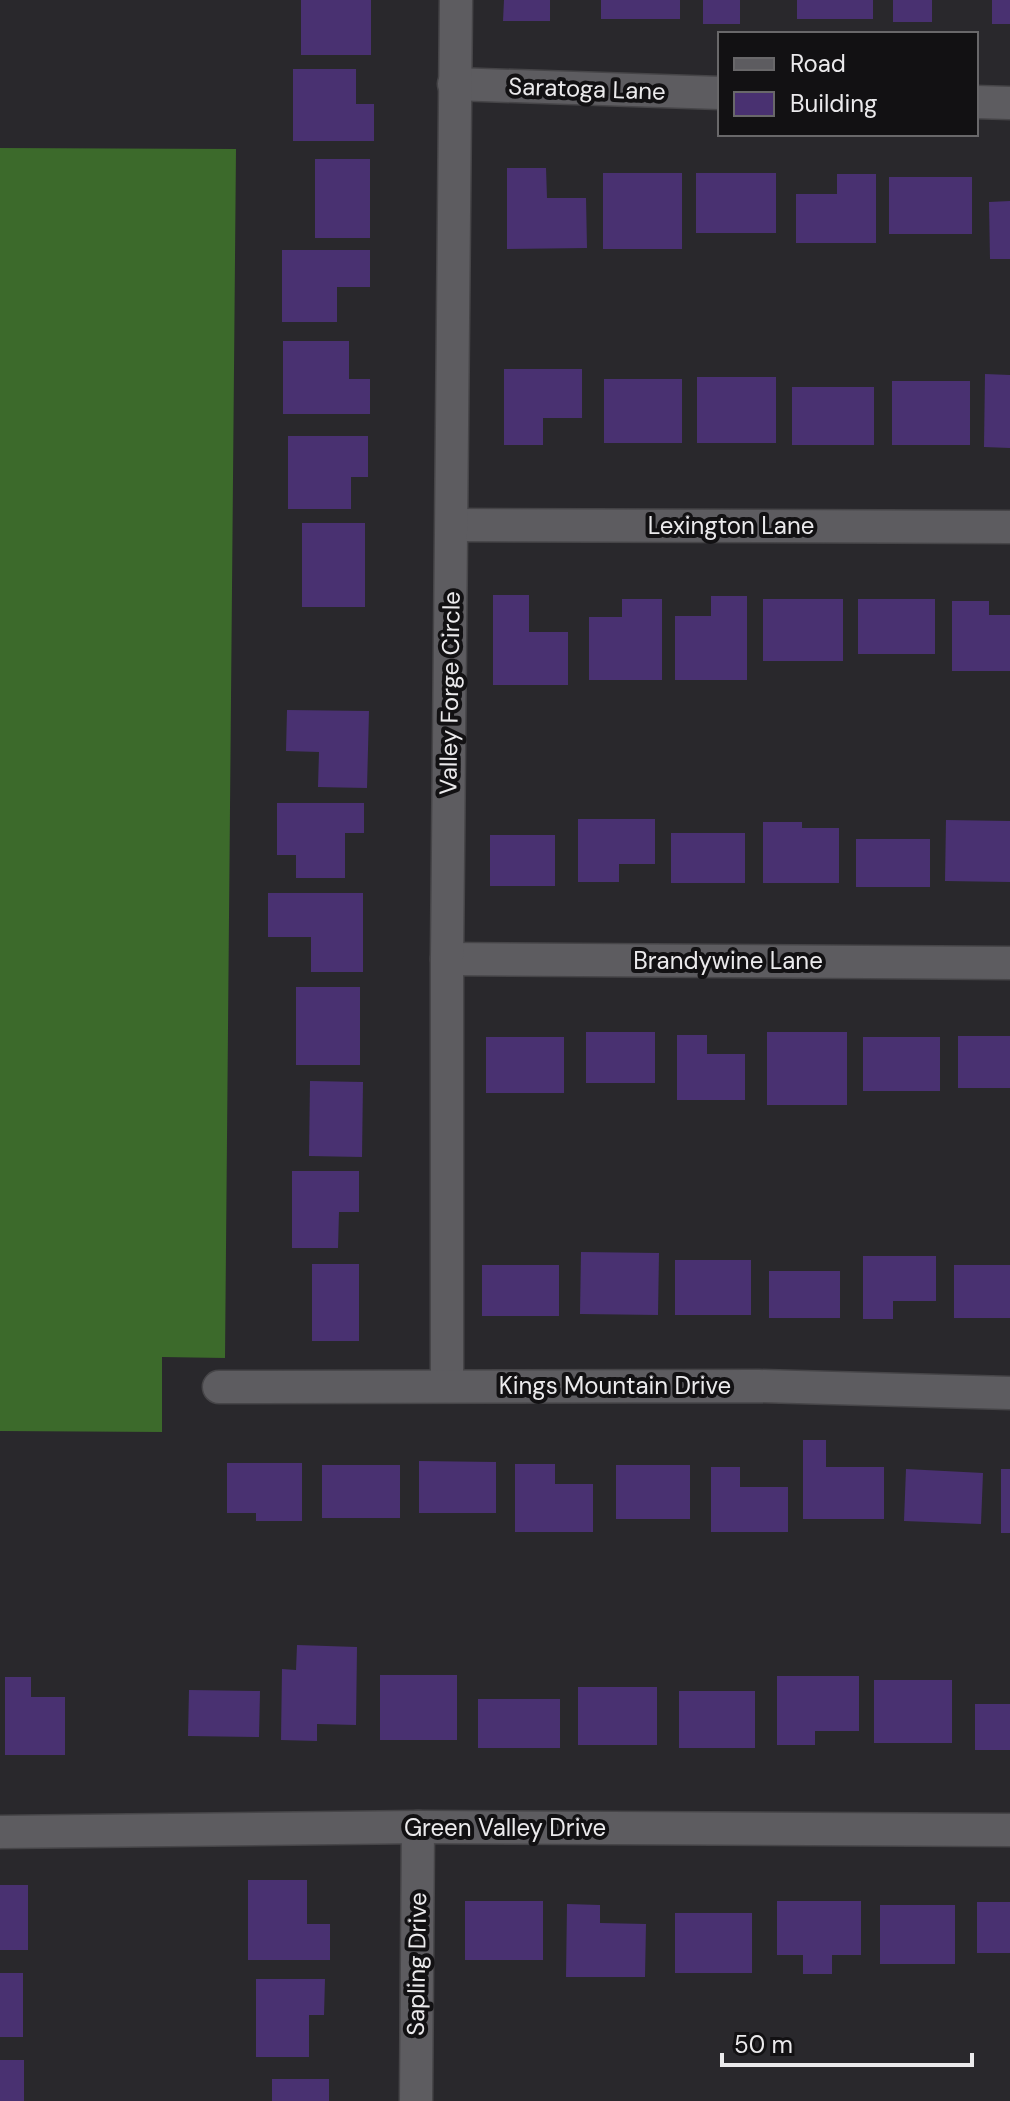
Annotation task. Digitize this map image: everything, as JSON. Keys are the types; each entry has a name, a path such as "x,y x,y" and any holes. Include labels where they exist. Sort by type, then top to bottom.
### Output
{"street":[{"name":"Valley Forge Circle","path":"447,1386 447,959 456,0"},
{"name":"Saratoga Lane","path":"454,84 718,93"},
{"path":"978,102 1010,103"},
{"name":"Lexington Lane","path":"452,525 1010,527"},
{"name":"Brandywine Lane","path":"447,959 1010,963"},
{"name":"Kings Mountain Drive","path":"219,1387 759,1386 1010,1393"},
{"name":"Green Valley Drive","path":"0,1832 418,1827 1010,1830"},
{"name":"Sapling Drive","path":"416,2101 418,1827"}],"green space":[{"path":"0,148 236,149 225,1358 162,1357 162,1432 0,1431"}],"building":[{"path":"301,0 371,0 371,55 301,55"},
{"path":"504,0 550,0 550,21 503,21"},
{"path":"601,0 680,0 680,19 601,19"},
{"path":"703,0 740,0 740,24 703,24"},
{"path":"797,0 873,0 873,19 797,19"},
{"path":"893,0 932,0 932,22 893,22"},
{"path":"992,0 1010,0 1010,24 992,24"},
{"path":"293,69 356,69 356,104 374,104 374,141 293,141"},
{"path":"315,159 370,159 370,238 315,238"},
{"path":"507,168 546,168 547,198 586,198 587,248 507,249"},
{"path":"603,173 682,173 682,249 603,249"},
{"path":"696,173 776,173 776,233 696,233"},
{"path":"837,174 876,174 876,243 796,243 796,194 837,194"},
{"path":"889,177 972,177 972,234 889,234"},
{"path":"1010,201 1010,259 990,259 989,202"},
{"path":"282,250 370,250 370,287 337,287 337,322 282,322"},
{"path":"283,341 349,341 349,379 370,379 370,414 283,414"},
{"path":"504,369 582,369 582,418 543,418 543,445 504,445"},
{"path":"985,374 1010,375 1010,448 984,447"},
{"path":"697,377 776,377 776,443 697,443"},
{"path":"604,379 682,379 682,443 604,443"},
{"path":"892,381 970,381 970,445 892,445"},
{"path":"792,387 874,387 874,445 792,445"},
{"path":"288,436 368,436 368,477 351,477 351,509 288,509"},
{"path":"302,523 365,523 365,607 302,607"},
{"path":"493,595 529,595 529,632 568,632 568,685 493,685"},
{"path":"711,596 747,596 747,680 675,680 675,616 711,616"},
{"path":"622,599 662,599 662,680 589,680 589,617 622,617"},
{"path":"763,599 843,599 843,661 763,661"},
{"path":"858,599 935,599 935,654 858,654"},
{"path":"952,601 989,601 989,615 1010,615 1010,671 952,671"},
{"path":"287,710 369,711 367,788 318,787 319,752 286,751"},
{"path":"277,803 364,803 364,833 345,833 345,878 296,878 296,855 277,855"},
{"path":"578,819 655,819 655,864 619,864 619,882 578,882"},
{"path":"946,820 1010,821 1010,882 945,881"},
{"path":"763,822 802,822 802,828 839,828 839,883 763,883"},
{"path":"671,833 745,833 745,883 671,883"},
{"path":"490,835 555,835 555,886 490,886"},
{"path":"856,839 930,839 930,887 856,887"},
{"path":"268,893 363,893 363,972 311,972 311,937 268,937"},
{"path":"296,987 360,987 360,1065 296,1065"},
{"path":"586,1032 655,1032 655,1083 586,1083"},
{"path":"767,1032 847,1032 847,1105 767,1105"},
{"path":"677,1035 707,1035 707,1054 745,1054 745,1100 677,1100"},
{"path":"958,1036 1010,1036 1010,1088 958,1088"},
{"path":"486,1037 564,1037 564,1093 486,1093"},
{"path":"863,1037 940,1037 940,1091 863,1091"},
{"path":"310,1081 363,1082 362,1157 309,1156"},
{"path":"292,1171 359,1171 359,1212 339,1212 338,1248 292,1248"},
{"path":"581,1252 659,1253 658,1315 580,1314"},
{"path":"863,1256 936,1256 936,1301 893,1301 893,1319 863,1319"},
{"path":"675,1260 751,1260 751,1315 675,1315"},
{"path":"312,1264 359,1264 359,1341 312,1341"},
{"path":"482,1265 559,1265 559,1316 482,1316"},
{"path":"954,1265 1010,1265 1010,1318 954,1318"},
{"path":"769,1271 840,1271 840,1318 769,1318"},
{"path":"803,1440 826,1440 826,1467 884,1467 884,1519 803,1519"},
{"path":"419,1461 496,1462 496,1513 419,1513"},
{"path":"227,1463 302,1463 302,1521 256,1521 256,1513 227,1513"},
{"path":"515,1464 555,1464 555,1484 593,1484 593,1532 515,1532"},
{"path":"322,1465 400,1465 400,1518 322,1518"},
{"path":"616,1465 690,1465 690,1519 616,1519"},
{"path":"711,1467 740,1467 740,1487 788,1487 788,1532 711,1532"},
{"path":"906,1469 983,1473 981,1524 904,1521"},
{"path":"1001,1469 1010,1469 1010,1533 1001,1533"},
{"path":"297,1645 357,1647 356,1725 317,1724 317,1741 281,1740 282,1669 296,1670"},
{"path":"380,1675 457,1675 457,1740 380,1740"},
{"path":"777,1676 859,1676 859,1731 815,1731 815,1745 777,1745"},
{"path":"5,1677 31,1677 31,1697 65,1697 65,1755 5,1755"},
{"path":"874,1680 952,1680 952,1743 874,1743"},
{"path":"578,1687 657,1687 657,1745 578,1745"},
{"path":"189,1690 260,1691 259,1737 188,1736"},
{"path":"679,1691 755,1691 755,1748 679,1748"},
{"path":"478,1699 560,1699 560,1748 478,1748"},
{"path":"975,1704 1010,1704 1010,1750 975,1750"},
{"path":"248,1880 307,1880 307,1924 330,1924 330,1960 248,1960"},
{"path":"0,1885 28,1885 28,1950 0,1950"},
{"path":"465,1901 543,1901 543,1960 465,1960"},
{"path":"777,1901 861,1901 861,1955 832,1955 832,1974 803,1974 803,1955 777,1955"},
{"path":"977,1902 1010,1902 1010,1953 977,1953"},
{"path":"567,1904 600,1905 600,1923 646,1924 645,1977 566,1977"},
{"path":"880,1905 955,1905 955,1964 880,1964"},
{"path":"675,1913 752,1913 752,1973 675,1973"},
{"path":"0,1973 23,1973 23,2037 0,2037"},
{"path":"256,1979 325,1979 324,2015 309,2015 309,2057 256,2057"},
{"path":"0,2060 24,2060 24,2101 0,2101"},
{"path":"272,2079 329,2079 329,2101 272,2101"}]}
